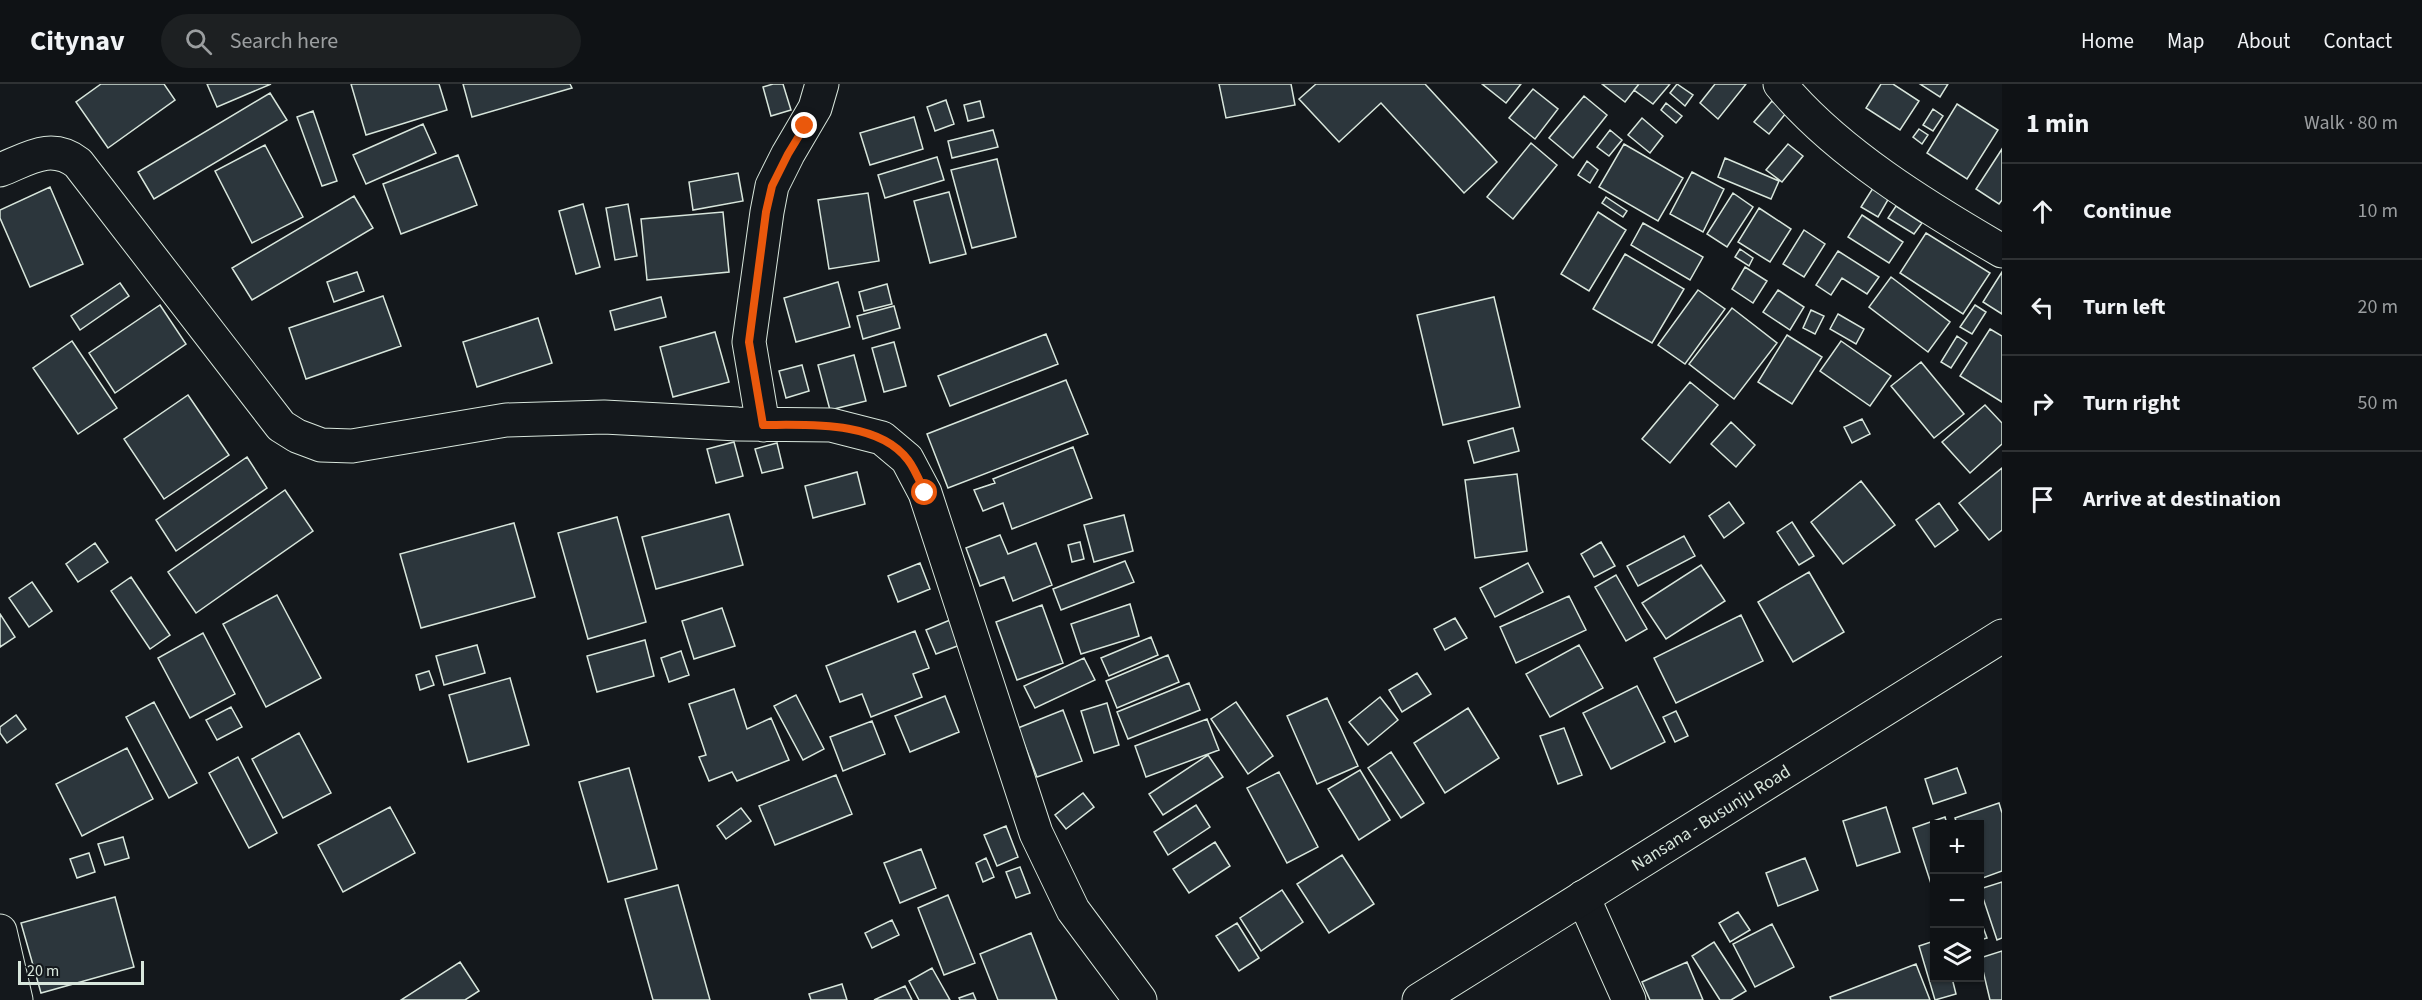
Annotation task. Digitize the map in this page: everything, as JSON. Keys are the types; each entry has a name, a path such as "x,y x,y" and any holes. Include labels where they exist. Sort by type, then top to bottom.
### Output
{"street":[{"path":"763,425 749,342 766,212 772,186 815,108 822,84"},
{"path":"1780,84 1803,112 1917,201 2002,251"},
{"path":"0,170 55,151 65,153 78,163 281,426 297,436 321,445 352,446 506,420 604,417 763,425 831,425 882,438 907,459 925,493 1036,833 1073,910 1140,1000"},
{"name":"Nansana - Busunju Road","path":"1419,1000 2002,636"},
{"path":"1583,897 1629,1000"},
{"path":"0,931 16,1000"}],"building":[{"path":"101,84 164,84 175,100 108,148 76,102"},
{"path":"207,84 271,84 217,107"},
{"path":"351,84 439,84 447,110 366,135"},
{"path":"463,84 570,84 572,88 472,117"},
{"path":"783,84 791,110 771,116 763,87"},
{"path":"1219,84 1291,84 1295,105 1226,118"},
{"path":"1316,84 1425,84 1497,162 1464,193 1381,103 1339,142 1299,99"},
{"path":"1482,84 1521,84 1506,103"},
{"path":"1602,84 1639,84 1625,102"},
{"path":"1639,84 1670,84 1653,104 1634,90"},
{"path":"1677,84 1693,95 1685,106 1670,93"},
{"path":"1715,84 1746,84 1718,119 1700,103"},
{"path":"1881,84 1893,84 1919,101 1900,130 1866,108"},
{"path":"1920,84 1948,84 1940,97"},
{"path":"1533,89 1558,109 1535,139 1509,118"},
{"path":"270,93 287,120 154,199 138,172"},
{"path":"1584,96 1607,115 1573,158 1549,138"},
{"path":"946,100 954,124 935,131 927,107"},
{"path":"980,101 984,117 968,121 964,105"},
{"path":"1772,101 1786,113 1769,134 1754,122"},
{"path":"1666,103 1682,116 1676,123 1661,110"},
{"path":"1957,104 1998,130 1967,179 1927,153"},
{"path":"1933,109 1943,116 1933,131 1923,125"},
{"path":"313,111 337,181 322,186 297,117"},
{"path":"914,117 923,149 870,165 860,133"},
{"path":"1642,118 1663,136 1650,153 1628,135"},
{"path":"423,124 436,153 366,184 353,155"},
{"path":"1919,129 1928,135 1922,144 1913,137"},
{"path":"993,130 998,147 952,158 948,141"},
{"path":"1610,130 1622,140 1609,156 1597,147"},
{"path":"1531,143 1557,165 1513,219 1487,197"},
{"path":"1624,144 1683,178 1658,221 1599,187"},
{"path":"1788,144 1803,156 1782,182 1766,170"},
{"path":"265,145 303,217 252,243 215,171"},
{"path":"2002,149 2002,200 1999,204 1976,189"},
{"path":"458,155 477,205 401,234 383,184"},
{"path":"937,157 944,180 885,198 878,175"},
{"path":"1725,158 1779,181 1771,199 1718,177"},
{"path":"997,159 1016,237 972,248 951,170"},
{"path":"1587,161 1598,170 1590,183 1578,175"},
{"path":"1692,172 1724,189 1703,232 1670,214"},
{"path":"738,173 743,201 693,210 689,182"},
{"path":"50,187 83,264 30,287 0,218 0,210"},
{"path":"1873,188 1889,198 1878,217 1861,207"},
{"path":"949,192 966,254 930,263 914,201"},
{"path":"868,193 879,261 829,269 818,200"},
{"path":"1733,193 1753,207 1727,247 1707,234"},
{"path":"354,196 373,228 252,300 232,268"},
{"path":"1606,197 1627,211 1623,217 1602,203"},
{"path":"583,204 600,267 576,274 559,211"},
{"path":"628,204 637,256 615,260 606,208"},
{"path":"1896,206 1922,223 1914,234 1888,218"},
{"path":"1759,208 1791,229 1770,262 1738,242"},
{"path":"723,212 729,272 647,280 641,219"},
{"path":"1598,212 1626,230 1589,291 1561,274"},
{"path":"1862,215 1903,242 1889,263 1848,237"},
{"path":"1643,223 1703,257 1690,280 1631,245"},
{"path":"1804,230 1825,244 1804,277 1783,264"},
{"path":"1926,233 1990,273 1963,314 1900,273"},
{"path":"1740,249 1753,258 1749,266 1735,257"},
{"path":"1838,251 1879,277 1867,294 1842,278 1831,295 1816,285"},
{"path":"1625,254 1684,289 1652,343 1593,309"},
{"path":"1745,267 1767,281 1753,303 1732,289"},
{"path":"357,272 364,291 334,302 327,282"},
{"path":"2002,272 2002,314 1983,302"},
{"path":"1891,277 1950,322 1928,352 1869,307"},
{"path":"838,282 850,327 796,342 784,298"},
{"path":"120,283 129,296 80,330 71,316"},
{"path":"887,284 892,304 864,311 859,292"},
{"path":"1698,290 1725,309 1685,364 1658,345"},
{"path":"1778,290 1804,307 1790,330 1763,312"},
{"path":"383,296 401,346 306,379 289,328"},
{"path":"661,297 666,317 615,330 610,311"},
{"path":"1494,297 1520,407 1443,425 1417,315"},
{"path":"160,305 186,344 115,393 89,353"},
{"path":"1975,305 1986,312 1972,334 1960,327"},
{"path":"894,306 900,328 863,339 857,316"},
{"path":"1732,308 1777,343 1734,399 1689,364"},
{"path":"1811,310 1824,316 1815,334 1803,328"},
{"path":"1838,314 1864,329 1856,344 1830,329"},
{"path":"538,318 552,363 477,387 463,342"},
{"path":"1990,329 2002,336 2002,402 1960,376"},
{"path":"715,332 729,382 673,397 660,347"},
{"path":"1046,334 1058,364 950,406 938,376"},
{"path":"1787,335 1822,357 1792,404 1758,382"},
{"path":"1957,336 1967,343 1951,368 1941,362"},
{"path":"72,341 117,408 78,434 33,368"},
{"path":"1841,341 1891,376 1870,406 1820,371"},
{"path":"894,342 906,386 884,392 872,348"},
{"path":"854,355 866,401 830,410 818,365"},
{"path":"1921,362 1964,414 1934,438 1891,386"},
{"path":"802,365 809,391 786,398 779,371"},
{"path":"1066,380 1088,434 948,488 927,434"},
{"path":"1690,382 1718,405 1670,463 1642,439"},
{"path":"188,395 229,455 164,499 124,439"},
{"path":"1985,405 2002,423 2002,444 1970,473 1942,442"},
{"path":"1862,419 1870,434 1852,443 1844,427"},
{"path":"1731,422 1755,445 1736,467 1711,444"},
{"path":"1513,428 1519,451 1474,463 1468,441"},
{"path":"734,442 743,476 716,483 707,449"},
{"path":"777,443 783,468 762,473 755,449"},
{"path":"1073,447 1092,498 1012,529 1003,503 983,511 974,490 995,483 993,479"},
{"path":"247,457 267,488 176,551 156,520"},
{"path":"2002,468 2002,530 1989,540 1959,503"},
{"path":"857,472 865,504 813,518 805,486"},
{"path":"1517,474 1527,551 1475,558 1465,480"},
{"path":"1861,481 1895,525 1843,564 1811,522"},
{"path":"285,490 313,531 196,613 168,572"},
{"path":"1729,502 1744,523 1724,538 1709,516"},
{"path":"1939,503 1958,530 1935,547 1916,520"},
{"path":"729,514 743,565 656,589 642,537"},
{"path":"1124,515 1133,551 1094,562 1084,525"},
{"path":"617,517 646,622 588,639 558,533"},
{"path":"1792,522 1814,556 1799,565 1777,532"},
{"path":"514,523 535,597 421,628 400,554"},
{"path":"1000,535 1008,554 1036,543 1052,585 1013,601 1004,577 980,586 966,548"},
{"path":"1684,536 1695,556 1638,586 1627,566"},
{"path":"1080,542 1084,559 1072,562 1068,545"},
{"path":"1601,542 1615,566 1594,577 1581,554"},
{"path":"95,543 108,562 78,582 66,564"},
{"path":"1125,561 1134,582 1061,610 1053,589"},
{"path":"920,563 930,589 898,602 888,576"},
{"path":"1528,563 1543,592 1495,617 1480,588"},
{"path":"1701,565 1725,601 1666,639 1642,603"},
{"path":"1809,572 1844,632 1793,662 1758,602"},
{"path":"1616,575 1647,629 1626,641 1595,587"},
{"path":"131,577 170,635 150,649 111,591"},
{"path":"32,582 52,611 29,627 9,598"},
{"path":"277,595 321,678 266,707 223,624"},
{"path":"1569,596 1586,630 1516,663 1500,627"},
{"path":"1130,604 1139,636 1081,654 1071,624"},
{"path":"1042,605 1063,663 1017,680 996,622"},
{"path":"722,608 735,646 694,659 682,621"},
{"path":"0,614 15,637 0,647"},
{"path":"1741,615 1763,661 1676,703 1654,658"},
{"path":"1455,618 1467,638 1445,650 1434,629"},
{"path":"950,620 960,645 936,654 926,630"},
{"path":"915,631 929,668 913,674 922,697 871,717 862,694 840,702 826,666"},
{"path":"203,633 235,694 190,718 158,658"},
{"path":"1151,637 1158,655 1109,676 1101,658"},
{"path":"645,640 654,676 597,692 587,656"},
{"path":"477,645 485,673 444,685 436,656"},
{"path":"1579,645 1603,688 1550,717 1526,674"},
{"path":"681,651 689,675 669,682 661,658"},
{"path":"1168,655 1179,682 1117,708 1106,681"},
{"path":"1084,658 1095,680 1035,708 1024,686"},
{"path":"429,671 434,685 420,690 416,675"},
{"path":"1417,673 1431,694 1402,712 1389,690"},
{"path":"510,678 529,745 468,762 449,695"},
{"path":"1189,683 1200,710 1128,739 1117,712"},
{"path":"1637,686 1665,742 1611,769 1583,713"},
{"path":"734,689 747,729 771,718 789,760 737,781 732,772 709,781 699,757 706,755 689,704"},
{"path":"796,695 824,749 803,760 774,706"},
{"path":"945,696 959,732 910,752 895,716"},
{"path":"1380,697 1398,720 1368,745 1349,722"},
{"path":"1327,698 1358,766 1317,784 1287,716"},
{"path":"154,702 197,783 169,798 126,717"},
{"path":"1236,702 1273,756 1248,774 1211,719"},
{"path":"1107,703 1119,745 1094,753 1081,711"},
{"path":"231,707 242,727 217,740 206,720"},
{"path":"1468,708 1499,758 1445,793 1414,743"},
{"path":"1063,710 1082,761 1037,777 1018,728"},
{"path":"1676,711 1688,736 1675,742 1663,717"},
{"path":"16,715 26,729 7,743 0,733 0,727"},
{"path":"1207,719 1219,750 1146,777 1135,746"},
{"path":"872,721 885,754 843,771 830,737"},
{"path":"1564,728 1582,775 1558,784 1540,736"},
{"path":"299,733 331,793 283,818 252,759"},
{"path":"127,748 153,799 82,836 56,784"},
{"path":"1391,752 1424,803 1401,818 1368,768"},
{"path":"1208,755 1223,777 1163,815 1149,794"},
{"path":"238,757 277,833 249,848 209,773"},
{"path":"629,768 657,869 608,882 579,782"},
{"path":"1957,768 1966,793 1933,804 1925,779"},
{"path":"1360,770 1390,820 1359,840 1328,789"},
{"path":"1279,772 1318,847 1287,863 1247,788"},
{"path":"836,775 852,814 775,845 759,806"},
{"path":"1083,793 1094,807 1066,829 1055,815"},
{"path":"1999,803 2002,813 2002,871 1984,878 1984,820 1956,820 1955,818"},
{"path":"1196,805 1210,827 1168,855 1154,832"},
{"path":"390,807 415,853 343,892 318,845"},
{"path":"1886,807 1900,852 1857,866 1843,821"},
{"path":"741,808 751,821 726,839 717,826"},
{"path":"1930,822 1930,881 1913,828"},
{"path":"1006,826 1018,857 997,866 984,835"},
{"path":"123,837 129,858 105,865 98,844"},
{"path":"1215,842 1230,866 1189,893 1173,869"},
{"path":"921,849 936,888 900,903 884,863"},
{"path":"89,853 95,872 77,878 70,859"},
{"path":"1342,855 1374,904 1329,933 1297,884"},
{"path":"986,858 994,877 983,882 976,863"},
{"path":"1805,858 1818,890 1778,906 1766,873"},
{"path":"1020,867 1030,893 1016,898 1006,872"},
{"path":"2002,882 2002,938 1997,940 1984,901 1984,888"},
{"path":"678,885 710,1000 653,1000 625,899"},
{"path":"1282,890 1303,922 1261,951 1240,918"},
{"path":"948,895 975,963 944,975 918,908"},
{"path":"115,897 134,967 41,993 21,923"},
{"path":"1738,912 1750,930 1730,942 1719,923"},
{"path":"892,920 899,935 872,948 865,933"},
{"path":"1237,923 1259,958 1239,971 1216,936"},
{"path":"1772,924 1794,967 1755,987 1733,944"},
{"path":"1031,933 1057,1000 998,1000 980,954"},
{"path":"1714,942 1746,991 1731,1000 1720,1000 1692,956"},
{"path":"1930,942 1930,982 1953,982 1956,994 1935,1000 1919,946"},
{"path":"2002,951 2002,1000 1990,1000 1984,975 1984,957"},
{"path":"460,962 479,991 465,1000 401,1000"},
{"path":"1687,962 1703,1000 1650,1000 1642,982"},
{"path":"1916,964 1930,1000 1831,1000 1830,997"},
{"path":"932,968 950,1000 919,1000 909,981"},
{"path":"842,984 847,1000 811,1000 809,994"},
{"path":"905,986 912,1000 874,1000"},
{"path":"973,993 976,1000 960,1000 959,998"}],"route":[{"path":"805,126 772,186 766,212 749,342 751,367 763,425 831,425 882,438 907,459 925,493"}]}
